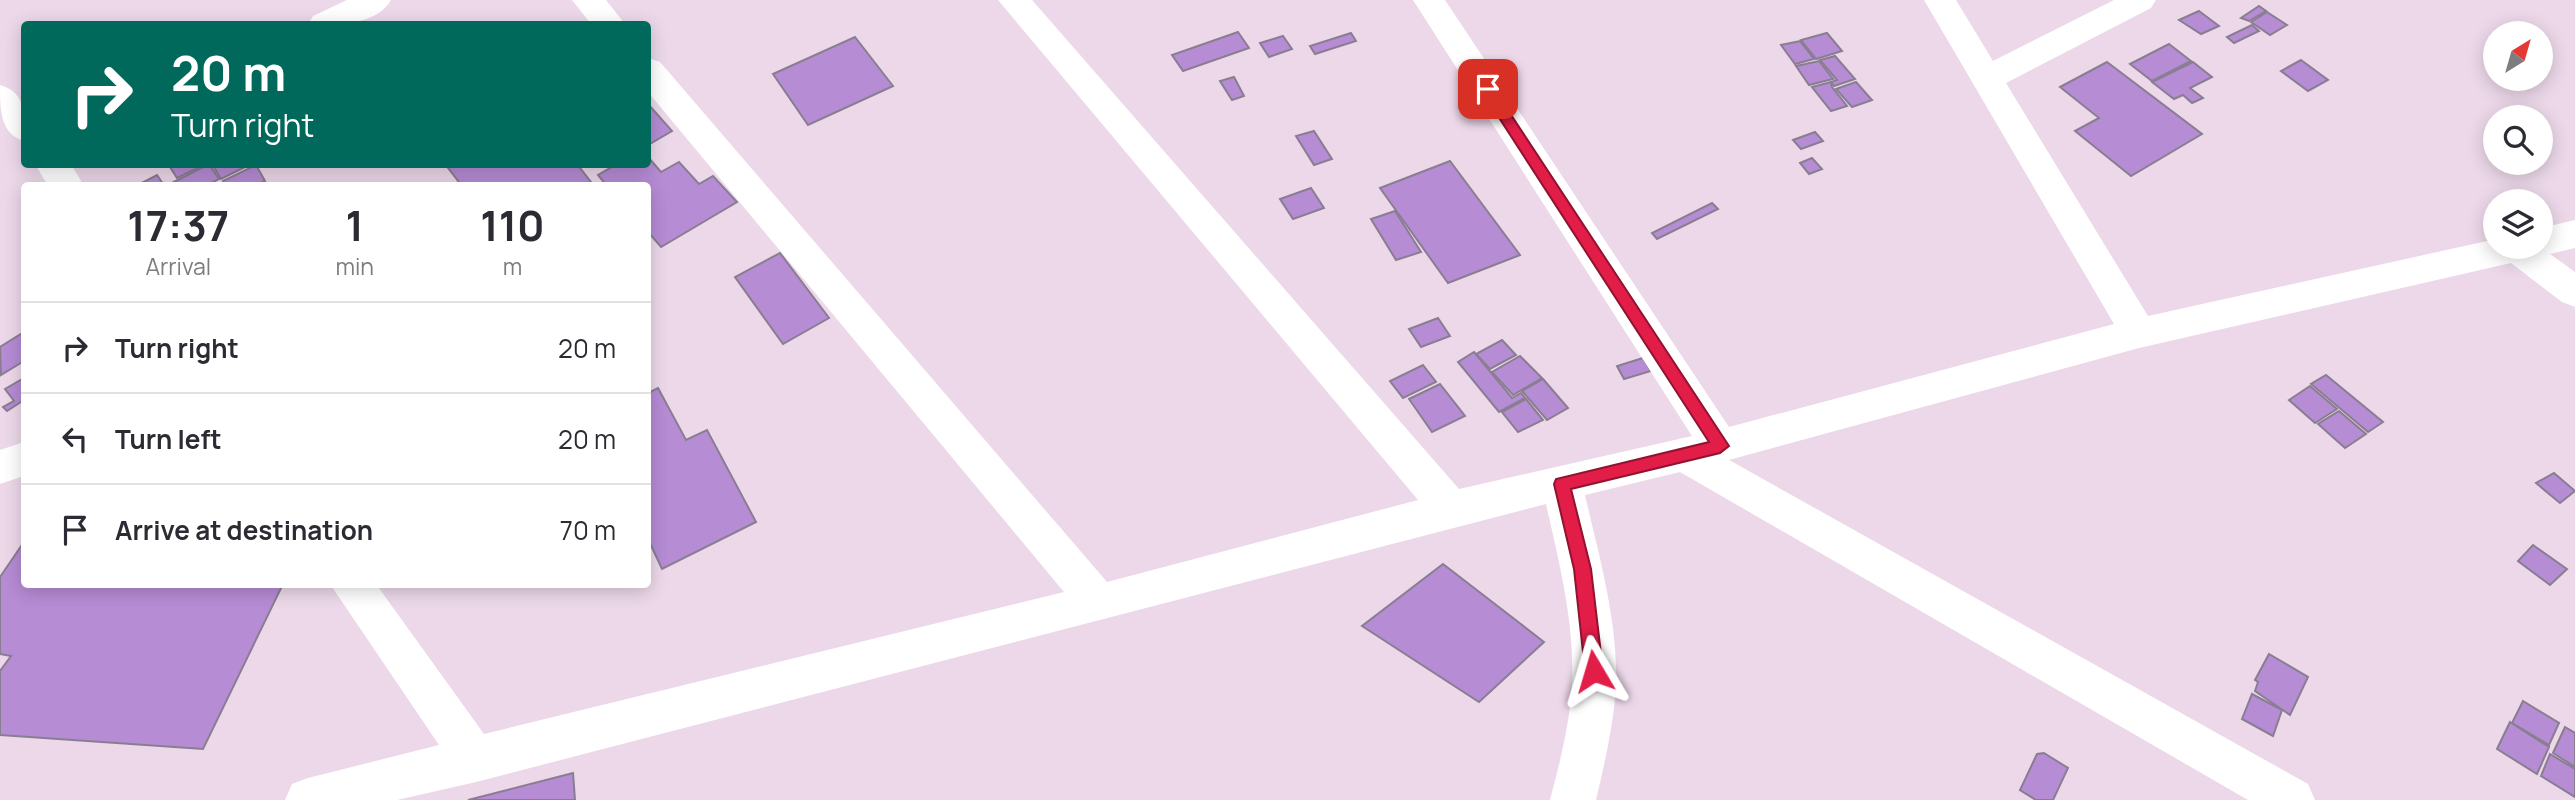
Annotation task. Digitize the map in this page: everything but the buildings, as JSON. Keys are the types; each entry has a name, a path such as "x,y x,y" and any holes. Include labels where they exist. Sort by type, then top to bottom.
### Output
{"street":[{"path":"330,21 375,0"},
{"path":"588,0 606,21"},
{"path":"1014,0 1451,509"},
{"path":"1429,0 1702,450 2292,800"},
{"path":"1940,0 2139,333"},
{"path":"1986,79 2140,0"},
{"path":"651,74 1099,603"},
{"path":"0,97 21,124"},
{"path":"2553,239 2575,234"},
{"path":"308,800 1099,603 1451,509 1702,450 2139,333 2483,255"},
{"path":"2541,259 2575,292"},
{"path":"0,467 21,460"},
{"path":"1562,484 1582,569 1594,671 1584,760 1573,800"},
{"path":"354,588 476,760"}],"route":[{"path":"1488,89 1720,446 1562,484 1582,569 1594,671"}]}
